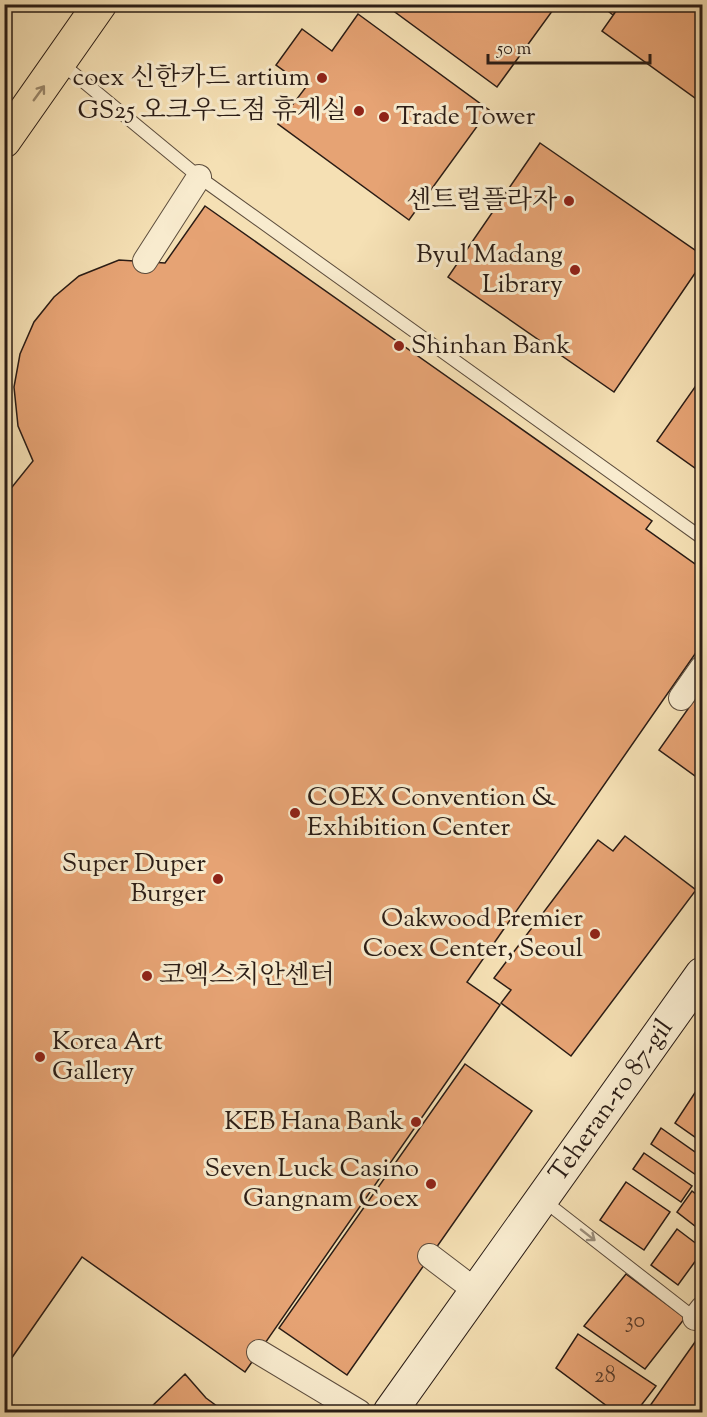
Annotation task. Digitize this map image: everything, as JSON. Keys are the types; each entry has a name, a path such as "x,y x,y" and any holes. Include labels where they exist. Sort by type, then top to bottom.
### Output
{"main road":[{"path":"4,141 100,4"}],"street":[{"path":"145,261 199,177"},
{"path":"681,698 702,668"},
{"name":"Teheran-ro 87-gil","path":"390,1413 702,974"},
{"path":"430,1256 476,1291"},
{"path":"259,1352 359,1413"}],"lane":[{"path":"60,63 199,177 702,538"},
{"path":"542,1199 700,1317"}],"building":[{"path":"384,4 545,4 553,10 497,87"},
{"path":"599,4 621,4 613,15"},
{"path":"621,4 702,4 702,103 602,31"},
{"name":"Trade Tower","path":"358,14 489,110 409,220 278,124 306,87 276,65 302,29 332,51"},
{"name":"Byul Madang Library","path":"540,143 702,255 702,263 614,392 448,277"},
{"name":"COEX Convention & Exhibition Center","path":"205,206 652,521 646,529 702,569 702,644 467,982 500,1005 245,1372 82,1257 4,1369 4,497 33,461 18,426 14,387 20,354 34,322 54,297 79,276 119,260 165,263"},
{"path":"702,377 702,473 657,441"},
{"path":"702,689 702,781 659,750"},
{"name":"Oakwood Premier Coex Center, Seoul","path":"625,836 696,890 571,1056 501,1003 511,990 494,978 598,840 613,851"},
{"name":"Seven Luck Casino Gangnam Coex","path":"465,1064 532,1111 347,1375 279,1328"},
{"path":"702,1082 702,1142 675,1123"},
{"path":"661,1128 702,1157 702,1171 699,1177 651,1144"},
{"path":"644,1153 692,1186 681,1202 633,1169"},
{"path":"626,1182 670,1212 644,1250 600,1220"},
{"path":"692,1191 702,1199 702,1227 700,1230 677,1212"},
{"path":"677,1229 702,1248 702,1252 678,1285 651,1265"},
{"path":"626,1274 685,1318 645,1369 584,1326"},
{"path":"578,1334 656,1386 636,1412 615,1412 556,1368"},
{"path":"700,1335 702,1336 702,1408 699,1412 650,1412 647,1410"},
{"path":"185,1374 206,1398 225,1412 146,1412"}],"place":[{"name":"coex 신한카드 artium","path":"322,78"},
{"name":"GS25 오크우드점 휴게실","path":"359,111"},
{"name":"Trade Tower","path":"384,117"},
{"name":"센트럴플라자","path":"569,201"},
{"name":"Byul Madang Library","path":"575,270"},
{"name":"Shinhan Bank","path":"399,346"},
{"name":"COEX Convention & Exhibition Center","path":"295,813"},
{"name":"Super Duper Burger","path":"218,879"},
{"name":"Oakwood Premier Coex Center, Seoul","path":"595,934"},
{"name":"코엑스치안센터","path":"147,976"},
{"name":"Korea Art Gallery","path":"40,1057"},
{"name":"KEB Hana Bank","path":"416,1122"},
{"name":"Seven Luck Casino Gangnam Coex","path":"431,1184"}]}
